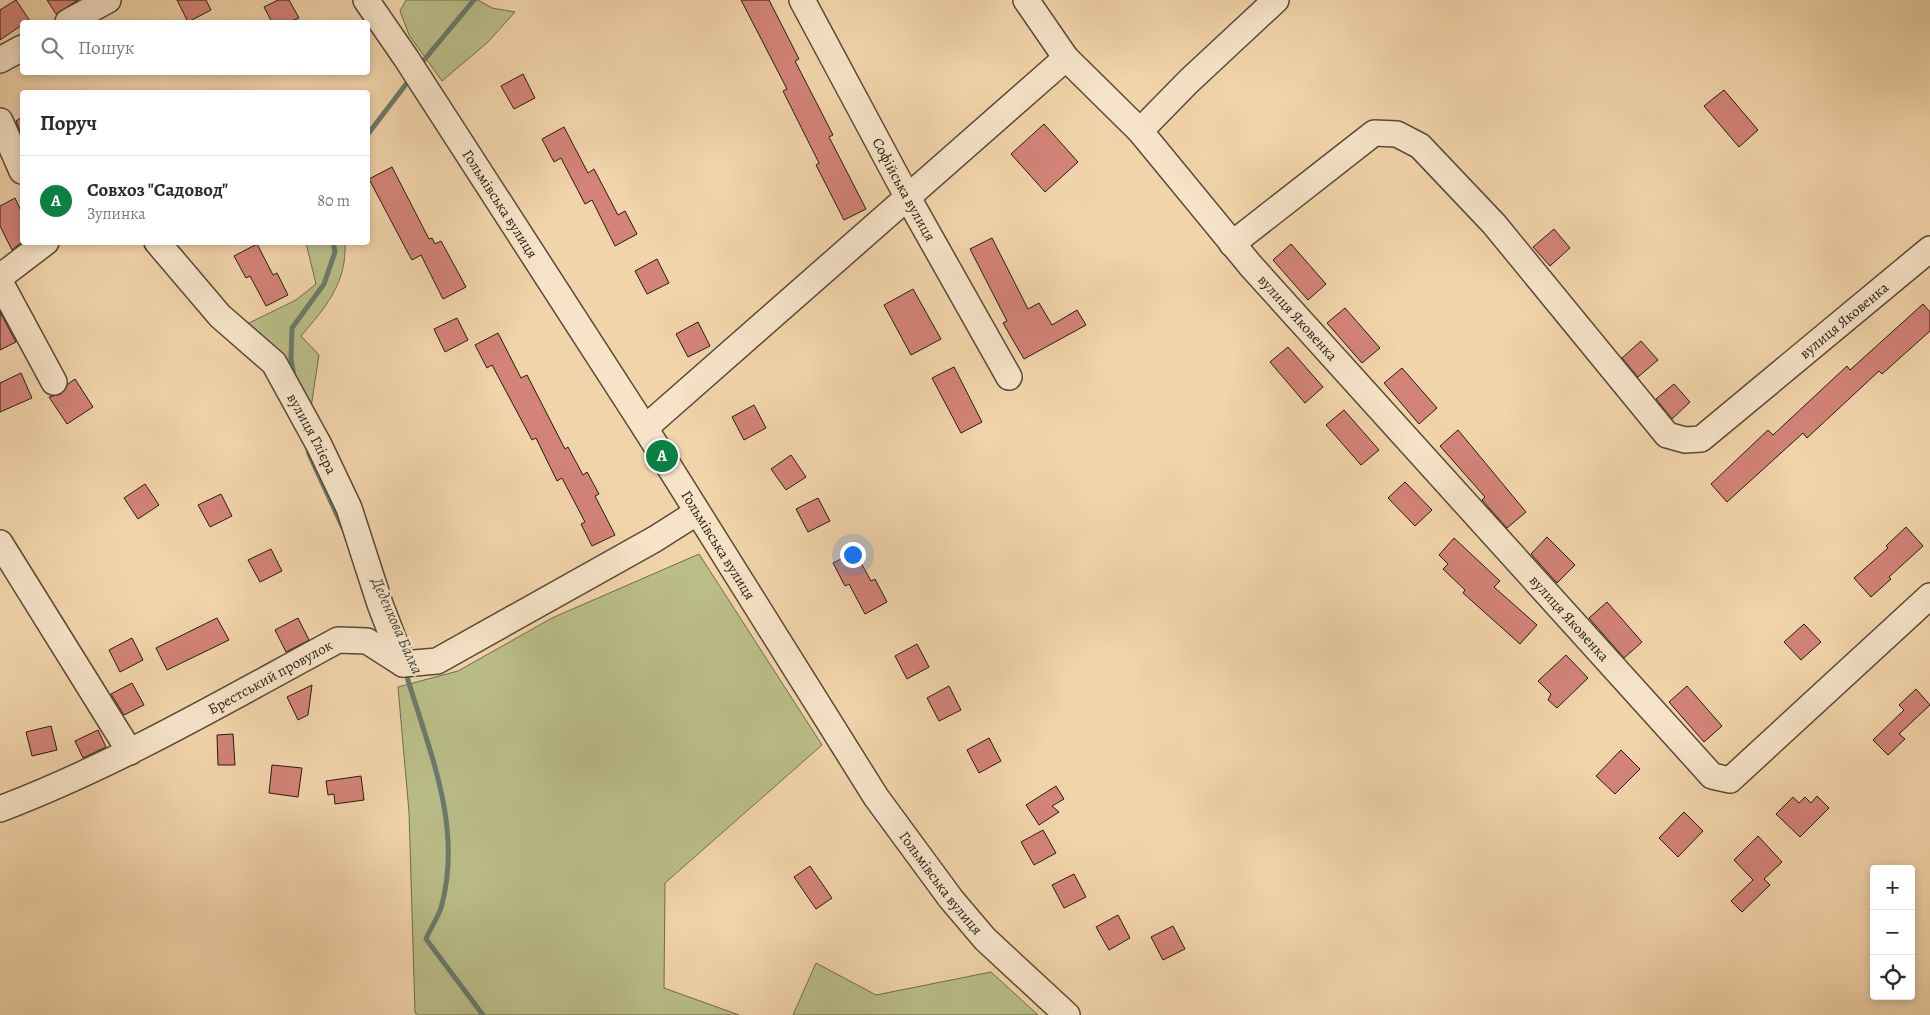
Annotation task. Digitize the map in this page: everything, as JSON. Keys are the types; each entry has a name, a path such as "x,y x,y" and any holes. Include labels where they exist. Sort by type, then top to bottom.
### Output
{"street":[{"path":"72,20 108,0"},
{"name":"Гольмівська вулиця","path":"366,0 406,58 645,428 696,513 876,797 950,899 985,939 1067,1015"},
{"name":"Софійська вулиця","path":"802,0 908,198 1009,377"},
{"name":"вулиця Яковенка","path":"1026,0 1066,58 1140,131 1232,244 1712,776 1730,780 1930,596"},
{"path":"1140,131 1189,81 1276,0"},
{"path":"0,60 20,49"},
{"path":"645,428 1066,58"},
{"path":"0,121 20,166"},
{"name":"вулиця Яковенка","path":"1232,244 1374,133 1397,134 1420,146 1494,224 1668,435 1685,440 1701,439 1930,249"},
{"path":"0,277 42,245"},
{"name":"вулиця Глієра","path":"161,245 220,316 274,363 319,445 349,508 380,604 403,664"},
{"path":"0,282 54,382"},
{"path":"403,664 437,661 654,539 696,513"},
{"path":"0,543 130,752"},
{"name":"Брестський провулок","path":"0,809 61,786 130,752 338,640 367,641 403,664"}],"green space":[{"path":"406,0 478,0 492,8 515,12 488,42 442,81 409,35 400,11"},
{"path":"306,245 345,245 342,270 333,294 301,336 319,355 311,407 245,325 296,300 316,284"},
{"path":"699,554 822,745 665,883 664,988 739,1015 419,1015 415,1013 409,812 398,687 458,671 552,618"},
{"path":"816,963 876,995 991,972 1038,1015 793,1015"}],"building":[{"path":"16,0 29,20 20,20 20,26 0,40 0,10"},
{"path":"47,0 78,0 56,14"},
{"path":"177,0 206,0 211,10 192,20 187,20"},
{"path":"278,0 289,0 299,18 294,20 271,20 264,7"},
{"path":"741,0 769,0 799,59 795,61 833,135 829,137 866,209 844,220 816,165 819,163 783,91 787,89"},
{"path":"523,74 535,98 514,109 501,86"},
{"path":"1724,90 1758,130 1739,147 1704,106"},
{"path":"20,118 20,131 16,121"},
{"path":"1044,124 1078,162 1045,192 1011,154"},
{"path":"564,127 588,173 594,169 618,215 625,211 637,234 615,246 592,200 585,204 561,158 554,162 542,139"},
{"path":"392,167 429,239 432,238 435,244 441,241 466,287 443,299 421,255 412,260 370,178"},
{"path":"15,198 20,209 20,244 12,250 0,226 0,206"},
{"path":"1554,229 1570,248 1550,266 1533,247"},
{"path":"992,238 1028,309 1039,303 1052,325 1077,310 1086,325 1024,359 1003,323 1007,321 970,249"},
{"path":"1291,244 1326,284 1308,300 1273,260"},
{"path":"258,245 273,275 277,273 288,295 266,306 250,276 246,278 234,256"},
{"path":"657,259 669,283 647,294 635,271"},
{"path":"913,289 941,339 911,355 884,305"},
{"path":"1923,304 1930,312 1930,331 1882,374 1879,371 1807,438 1803,433 1727,502 1711,484 1768,430 1773,435 1847,366 1850,370"},
{"path":"1345,308 1380,348 1362,363 1327,323"},
{"path":"0,312 16,342 0,350"},
{"path":"457,318 468,340 445,352 434,329"},
{"path":"698,322 710,346 688,357 676,334"},
{"path":"498,333 521,378 527,375 565,449 568,447 583,475 587,472 599,494 595,496 615,535 592,546 581,524 585,522 562,478 557,481 536,438 532,440 492,365 487,368 475,345"},
{"path":"1641,341 1658,360 1638,377 1622,358"},
{"path":"1288,347 1323,387 1305,403 1270,362"},
{"path":"954,367 982,422 961,433 932,378"},
{"path":"1402,368 1437,408 1419,424 1384,383"},
{"path":"21,373 32,398 0,412 0,383"},
{"path":"75,379 93,407 67,424 49,397 61,394 68,384"},
{"path":"1674,384 1690,402 1672,419 1656,399"},
{"path":"754,405 766,428 744,440 732,417"},
{"path":"1344,410 1379,450 1361,465 1326,425"},
{"path":"1458,430 1526,512 1507,528 1482,500 1485,497 1440,446"},
{"path":"791,455 806,477 786,490 771,469"},
{"path":"1405,482 1432,510 1415,526 1388,498"},
{"path":"145,484 159,505 138,519 124,498"},
{"path":"221,494 232,516 210,527 198,505"},
{"path":"818,498 830,521 808,532 796,509"},
{"path":"1906,527 1923,546 1889,577 1891,579 1871,597 1854,578 1888,548 1886,546"},
{"path":"1547,537 1575,565 1557,583 1531,554"},
{"path":"1454,538 1500,581 1494,587 1537,625 1520,644 1463,593 1465,590 1443,569 1448,564 1439,555"},
{"path":"271,549 282,571 260,582 248,560"},
{"path":"855,552 871,581 875,579 887,602 865,614 849,584 845,586 833,563"},
{"path":"1607,602 1642,642 1624,658 1589,618"},
{"path":"217,618 229,640 167,670 156,648"},
{"path":"298,618 309,640 286,652 275,630"},
{"path":"1804,624 1821,642 1801,660 1784,642"},
{"path":"132,638 143,660 120,672 109,650"},
{"path":"917,644 929,667 907,679 895,656"},
{"path":"1566,655 1588,678 1557,708 1548,700 1551,694 1538,681"},
{"path":"132,683 144,705 124,715 111,694"},
{"path":"312,685 308,715 298,720 287,697"},
{"path":"949,686 961,710 939,721 927,698"},
{"path":"1687,686 1722,726 1704,742 1669,702"},
{"path":"1916,689 1930,705 1899,734 1905,739 1888,755 1873,740 1904,710 1899,705"},
{"path":"51,726 57,750 32,756 26,732"},
{"path":"98,730 106,747 83,758 75,741"},
{"path":"233,734 235,765 218,765 217,735"},
{"path":"989,738 1001,761 979,773 967,750"},
{"path":"1621,750 1640,769 1615,794 1596,776"},
{"path":"272,765 302,768 298,797 269,793"},
{"path":"361,776 364,800 335,804 334,794 328,795 326,781"},
{"path":"1056,786 1064,799 1052,806 1059,812 1039,825 1026,805"},
{"path":"1817,796 1829,808 1800,837 1776,814 1793,797 1799,803 1805,797 1811,803"},
{"path":"1684,812 1703,831 1678,857 1659,838"},
{"path":"1043,830 1056,853 1034,865 1021,842"},
{"path":"1758,836 1782,862 1764,879 1770,885 1742,912 1731,901 1753,880 1734,860"},
{"path":"810,866 832,898 816,909 794,877"},
{"path":"1074,874 1086,897 1064,908 1052,885"},
{"path":"1118,915 1130,938 1109,950 1096,927"},
{"path":"1173,926 1185,949 1163,960 1151,937"}],"waterway":[{"name":"Деденкова Балка","path":"419,66 474,0"},
{"name":"Деденкова Балка","path":"370,131 410,79"},
{"name":"Деденкова Балка","path":"294,377 291,359 292,328 324,284 335,252 334,245"},
{"name":"Деденкова Балка","path":"307,444 309,454 343,528"},
{"name":"Деденкова Балка","path":"405,670 433,758 446,817 447,877 441,908 426,939 483,1015"}],"place":[{"name":"Совхоз \"Садовод\"","path":"662,456"}]}
